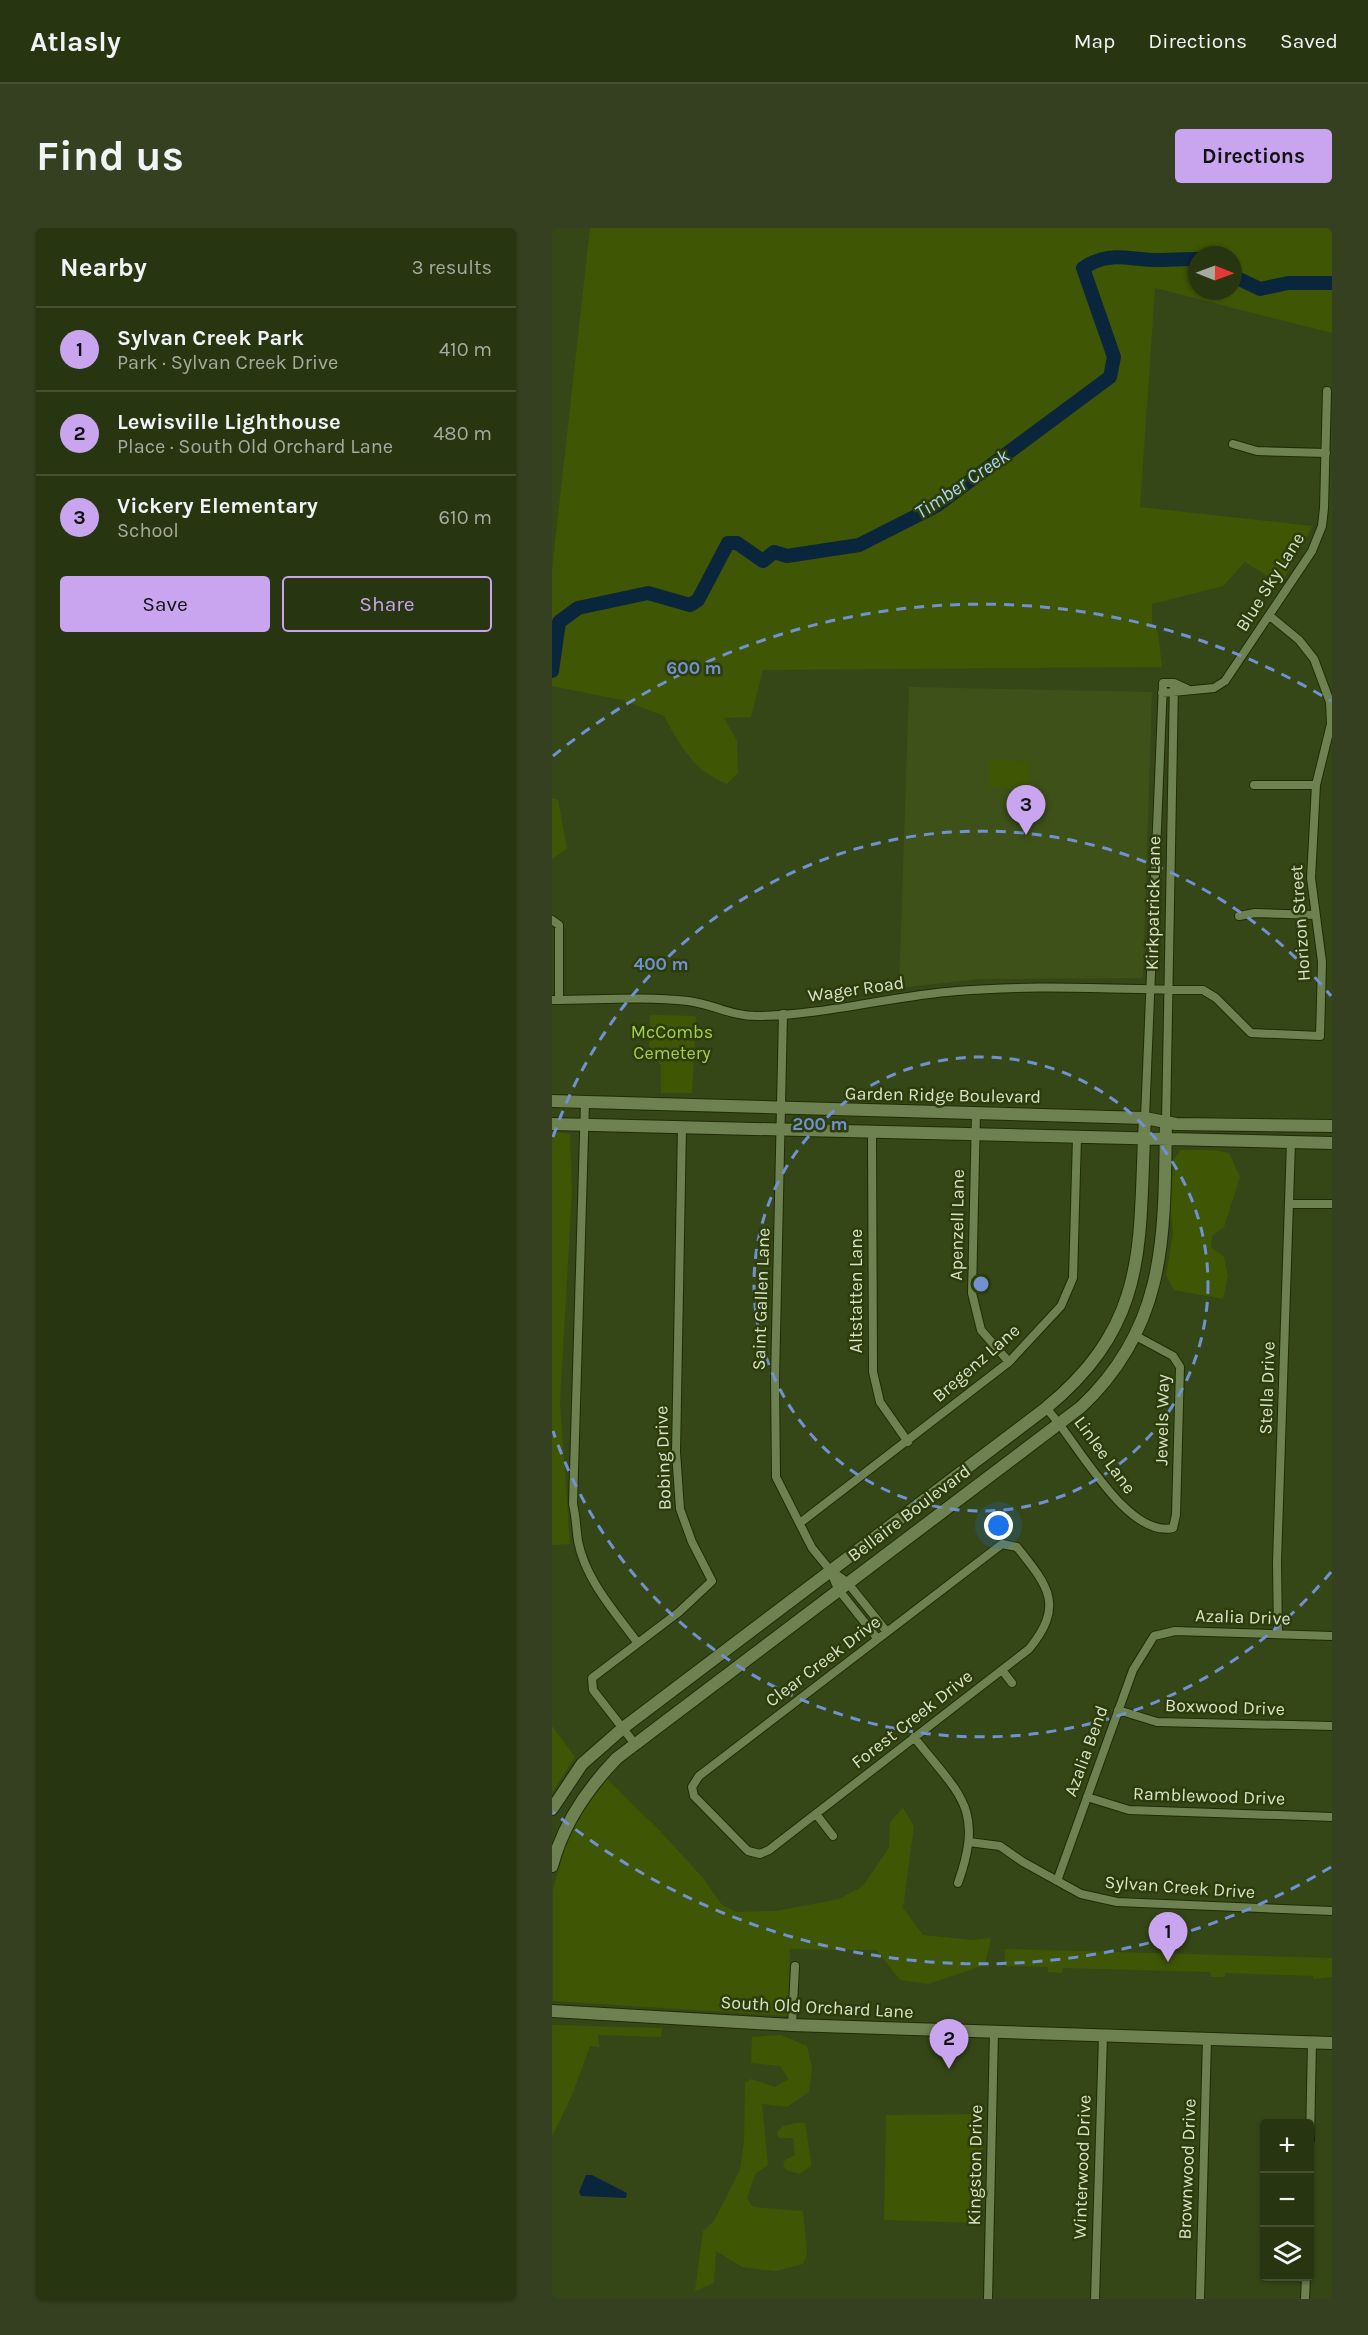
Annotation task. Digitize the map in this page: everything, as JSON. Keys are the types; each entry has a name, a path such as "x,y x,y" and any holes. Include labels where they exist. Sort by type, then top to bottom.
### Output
{"main road":[{"name":"Garden Ridge Boulevard","path":"552,1101 1145,1118 1166,1123 1332,1126"},
{"name":"Bellaire Boulevard","path":"552,1809 582,1764 623,1728 1046,1408 1087,1369 1115,1326 1128,1299 1137,1257 1145,1118"},
{"name":"Bellaire Boulevard","path":"552,1866 566,1828 582,1799 597,1779 635,1744 1081,1407 1108,1379 1136,1336 1152,1295 1157,1271 1166,1123"},
{"name":"Garden Ridge Boulevard","path":"552,1124 1332,1143"},
{"path":"1291,1142 1294,1135 1332,1131"},
{"name":"South Old Orchard Lane","path":"552,2011 792,2025 1332,2043"}],"street":[{"name":"Blue Sky Lane","path":"1162,693 1174,693 1187,689 1206,690 1220,685 1270,616 1318,540 1324,508 1328,391"},
{"path":"1233,444 1257,451 1326,453"},
{"name":"Horizon Street","path":"1270,616 1299,640 1314,659 1328,692 1331,724 1316,785 1311,878 1315,915 1321,936 1320,1036"},
{"name":"Kirkpatrick Lane","path":"1145,1118 1162,693 1163,683 1174,683 1166,1123"},
{"path":"1174,683 1187,689"},
{"path":"1254,785 1316,785"},
{"path":"1239,916 1256,913 1315,915"},
{"path":"552,920 559,925 556,1000"},
{"name":"Wager Road","path":"556,1000 666,998 702,1002 735,1014 783,1014 997,988 1203,990 1216,998 1251,1033 1320,1036"},
{"name":"Saint Gallen Lane","path":"783,1014 775,1380 776,1477 812,1548 843,1585"},
{"path":"585,1102 573,1504 578,1542 587,1567 606,1600 637,1642"},
{"name":"Apenzell Lane","path":"976,1113 972,1293 981,1330 1009,1362"},
{"name":"Bobing Drive","path":"635,1744 593,1690 591,1682 594,1675 679,1612 712,1581 692,1542 680,1509 676,1452 682,1127"},
{"name":"Altstatten Lane","path":"872,1131 871,1349 873,1372 880,1402 908,1442"},
{"name":"Bregenz Lane","path":"800,1523 1009,1362 1061,1306 1074,1278 1077,1137"},
{"name":"Stella Drive","path":"1278,1634 1277,1562 1291,1142"},
{"path":"1290,1204 1332,1204"},
{"name":"Jewels Way","path":"1136,1336 1173,1356 1180,1367 1176,1515 1173,1528"},
{"name":"Linlee Lane","path":"1046,1408 1060,1422 1124,1510 1150,1527 1164,1530 1173,1528"},
{"name":"Clear Creek Drive","path":"721,1823 694,1796 692,1787 699,1776 993,1550 1002,1544 1017,1547"},
{"name":"Forest Creek Drive","path":"721,1823 748,1851 760,1854 816,1814 1029,1650 1043,1632 1049,1615 1048,1588 1017,1547"},
{"path":"843,1585 887,1632"},
{"path":"843,1585 877,1638"},
{"name":"Azalia Drive","path":"1154,1636 1175,1631 1332,1636"},
{"name":"Azalia Bend","path":"1057,1881 1133,1670 1154,1636"},
{"path":"1002,1670 1012,1683"},
{"name":"Boxwood Drive","path":"1118,1710 1157,1722 1332,1726"},
{"path":"914,1737 968,1812 969,1853 958,1883"},
{"name":"Ramblewood Drive","path":"1087,1797 1129,1810 1332,1817"},
{"path":"816,1814 833,1836"},
{"name":"Sylvan Creek Drive","path":"969,1842 1000,1846 1081,1894 1117,1902 1332,1911"},
{"path":"792,2025 795,1966"},
{"name":"Kingston Drive","path":"988,2299 994,2032"},
{"name":"Winterwood Drive","path":"1095,2299 1103,2036"},
{"name":"Brownwood Drive","path":"1200,2299 1207,2039"},
{"path":"1310,2119 1312,2042"},
{"path":"1305,2299 1306,2281"}],"shaded area":[{"path":"909,687 1152,692 1143,978 979,979 899,988"}],"green space":[{"path":"590,228 1332,228 1332,333 1202,300 1242,300 1242,246 1188,246 1188,296 1155,288 1140,507 1312,526 1282,585 1245,562 1223,586 1152,604 1152,624 1158,633 1162,667 763,670 751,717 724,718 737,741 738,773 727,784 697,765 676,738 664,716 622,700 552,686 552,570"},
{"path":"992,760 1026,761 1030,764 1029,784 1025,787 990,787 988,763"},
{"path":"552,798 558,800 567,849 552,859"},
{"name":"McCombs Cemetery","path":"650,1015 696,1016 692,1093 661,1093 661,1065 649,1052"},
{"path":"552,1132 570,1134 572,1191 560,1402 570,1544 552,1545"},
{"path":"1181,1150 1215,1150 1229,1153 1240,1177 1224,1227 1212,1236 1211,1247 1224,1257 1228,1276 1223,1299 1174,1290 1166,1275 1173,1234 1170,1206 1174,1159"},
{"path":"552,1726 575,1757 552,1793"},
{"path":"607,1779 659,1830 703,1878 722,1905 737,1912 776,1911 839,1899 862,1887 889,1848 890,1822 903,1808 914,1826 903,1908 923,1935 972,1940 991,1938 985,1965 928,1984 900,1980 876,1950 790,1949 788,2016 553,2001 553,1889 567,1838 582,1811"},
{"path":"1005,1949 1332,1958 1332,1977 1313,1979 1313,1976 1225,1973 1225,1977 1211,1977 1210,1972 1063,1968 1062,1973 1048,1972 1048,1967 1005,1966"},
{"path":"552,2025 662,2028 661,2037 598,2035 599,2047 590,2046 572,2095 552,2137"},
{"path":"781,2035 807,2046 812,2068 809,2092 787,2107 762,2104 768,2165 755,2174 747,2198 753,2207 803,2211 807,2254 803,2264 775,2271 742,2267 716,2251 714,2283 695,2291 703,2231 714,2221 740,2170 744,2141 745,2083 751,2079 775,2087 789,2079 780,2066 751,2063 752,2037"},
{"path":"984,2114 980,2223 884,2220 886,2115"},
{"path":"805,2123 811,2161 811,2166 800,2174 786,2170 783,2166 785,2160 795,2155 793,2138 779,2138 777,2132 783,2126"}],"water":[{"path":"586,2175 592,2175 627,2193 626,2198 581,2196 579,2192"}],"waterway":[{"name":"Timber Creek","path":"552,671 559,622 578,608 648,593 690,605 698,600 728,543 737,543 763,561 774,552 787,556 859,545 936,506 1110,377 1114,357 1083,268 1101,259 1109,258 1188,259"},
{"name":"Timber Creek","path":"1242,280 1260,289 1288,283 1332,283"}],"place":[{"name":"Vickery Elementary","path":"1026,835"},
{"name":"Sylvan Creek Park","path":"1168,1962"},
{"name":"Lewisville Lighthouse","path":"949,2069"}]}
